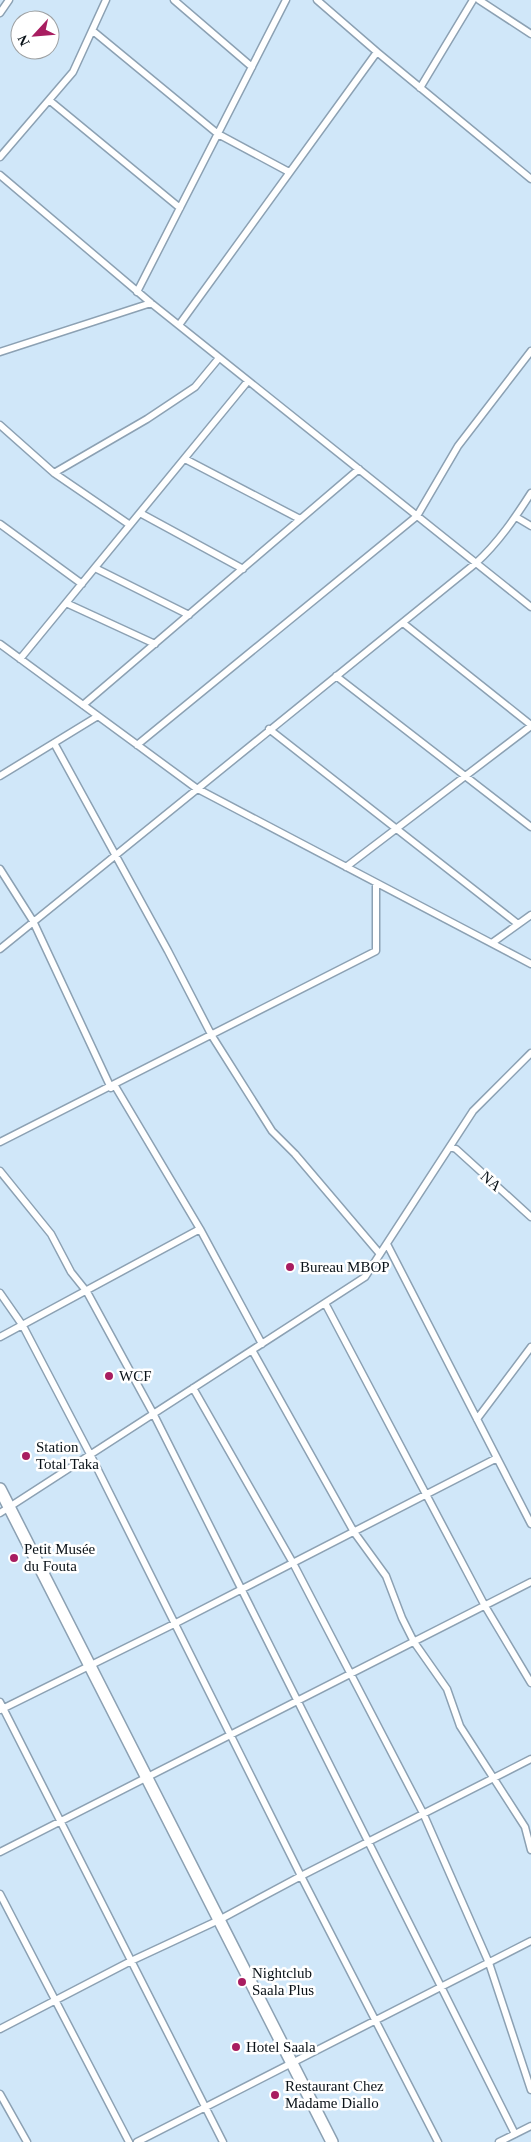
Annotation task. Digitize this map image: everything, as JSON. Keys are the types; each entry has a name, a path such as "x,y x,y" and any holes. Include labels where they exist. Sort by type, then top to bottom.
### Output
{"highway":[{"path":"0,1489 5,1510 148,1777 332,2142"}],"street":[{"path":"0,13 9,0"},
{"path":"0,158 73,72 106,0"},
{"path":"174,0 252,67"},
{"path":"137,292 286,0"},
{"path":"317,0 531,179"},
{"path":"420,88 472,0"},
{"path":"480,0 531,34"},
{"path":"93,31 218,134 290,172"},
{"path":"179,325 377,52"},
{"path":"49,100 180,208"},
{"path":"0,175 137,292 531,607"},
{"path":"0,352 151,303"},
{"path":"137,745 417,516 458,446 531,351"},
{"path":"54,472 147,419 195,388 219,358"},
{"path":"20,659 248,381"},
{"path":"0,425 54,472 130,525"},
{"path":"185,459 300,519"},
{"path":"83,706 359,469"},
{"path":"0,949 489,552 516,517 531,493"},
{"path":"140,513 243,569"},
{"path":"516,517 531,526"},
{"path":"0,524 82,584"},
{"path":"95,568 188,615"},
{"path":"66,603 155,644"},
{"path":"346,866 531,725 403,623"},
{"path":"0,644 196,788 531,964"},
{"path":"336,676 531,827"},
{"path":"0,776 98,716"},
{"path":"269,729 518,924"},
{"path":"54,743 168,951 212,1036 272,1131 295,1154 380,1254"},
{"path":"0,869 32,922 113,1087 200,1229 262,1344"},
{"path":"0,1142 113,1087 376,951 376,882"},
{"path":"492,943 531,915"},
{"path":"5,1510 365,1277 473,1111 531,1053"},
{"name":"NA","path":"450,1147 456,1149 531,1217"},
{"path":"0,1171 51,1234 71,1272 87,1292 154,1415 299,1700 367,1842 515,2134"},
{"path":"0,1337 87,1292 200,1229"},
{"path":"387,1244 531,1524"},
{"path":"0,1293 23,1326 91,1456 176,1623 300,1876 438,2142"},
{"path":"324,1303 484,1606 531,1683"},
{"path":"477,1419 531,1347"},
{"path":"252,1350 354,1532 386,1576 402,1618 414,1642 447,1689 460,1726 495,1777 525,1827 531,1850"},
{"path":"193,1388 293,1563 424,1813 489,1963 531,2090"},
{"path":"223,2142 1,1707 90,1667 497,1458"},
{"path":"0,1852 531,1582"},
{"path":"0,2029 131,1961 219,1920 300,1876 531,1759"},
{"path":"0,1894 129,2142"},
{"path":"137,2142 531,1941"},
{"path":"0,2094 27,2142"},
{"path":"499,2142 531,2126"}],"place":[{"name":"Bureau MBOP","path":"290,1267"},
{"name":"WCF","path":"109,1376"},
{"name":"Station Total Taka","path":"26,1456"},
{"name":"Petit Musée du Fouta","path":"14,1558"},
{"name":"Nightclub Saala Plus","path":"242,1982"},
{"name":"Hotel Saala","path":"236,2047"},
{"name":"Restaurant Chez Madame Diallo","path":"275,2095"}]}
